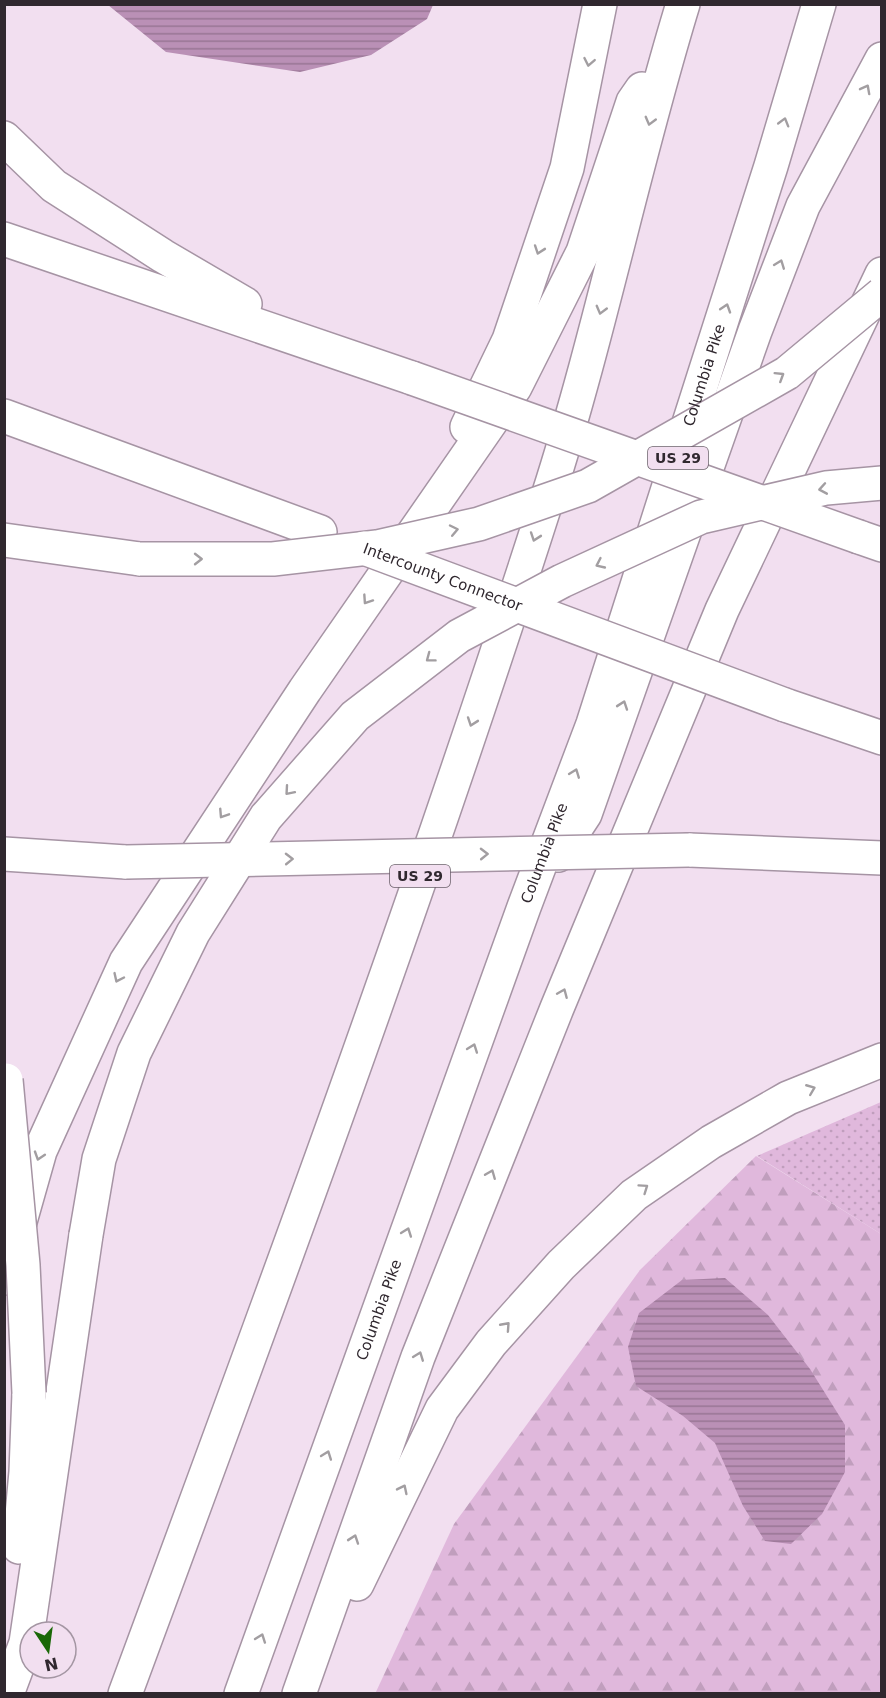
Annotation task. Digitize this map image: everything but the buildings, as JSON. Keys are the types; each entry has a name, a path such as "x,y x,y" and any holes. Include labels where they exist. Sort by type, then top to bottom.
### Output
{"highway":[{"path":"423,517 513,329 567,168 600,4"},
{"name":"US 29","path":"125,1694 399,940 549,494 585,372 670,44 683,4"},
{"name":"Columbia Pike","path":"242,1694 524,906 593,724 771,166 819,4"},
{"path":"4,1278 40,1151 126,962 423,517 515,387 584,252 633,102 670,44"},
{"path":"524,906 585,814 751,342 803,206 882,59"},
{"path":"4,138 54,186 163,256 303,339"},
{"path":"4,239 303,339 874,541"},
{"path":"299,1694 418,1357 556,1008 722,610 882,274"},
{"path":"4,540 140,558 273,559 377,547 479,524 577,490 661,446 787,373 882,294"},
{"name":"Intercounty Connector","path":"4,416 785,705 882,738"},
{"path":"6,1694 26,1643 99,1159 134,1053 193,933 266,817 355,716 459,636 562,581 701,517 826,488 882,483"},
{"path":"4,854 126,862 689,850 882,858"},
{"path":"305,1694 442,1409 491,1343 561,1265 634,1195 711,1142 788,1098 882,1060"},
{"path":"5,1077 23,1265 29,1393 27,1472 6,1694"}],"green space":[{"path":"881,1102 881,1234 757,1156"},
{"path":"756,1156 881,1234 881,1693 375,1694 454,1524 640,1270"}],"shaded area":[{"path":"108,5 433,5 427,19 371,55 300,72 166,52"},
{"path":"725,1278 768,1315 810,1369 845,1425 845,1472 822,1514 791,1544 765,1541 743,1506 715,1443 683,1416 636,1386 628,1347 639,1313 682,1280"}]}
